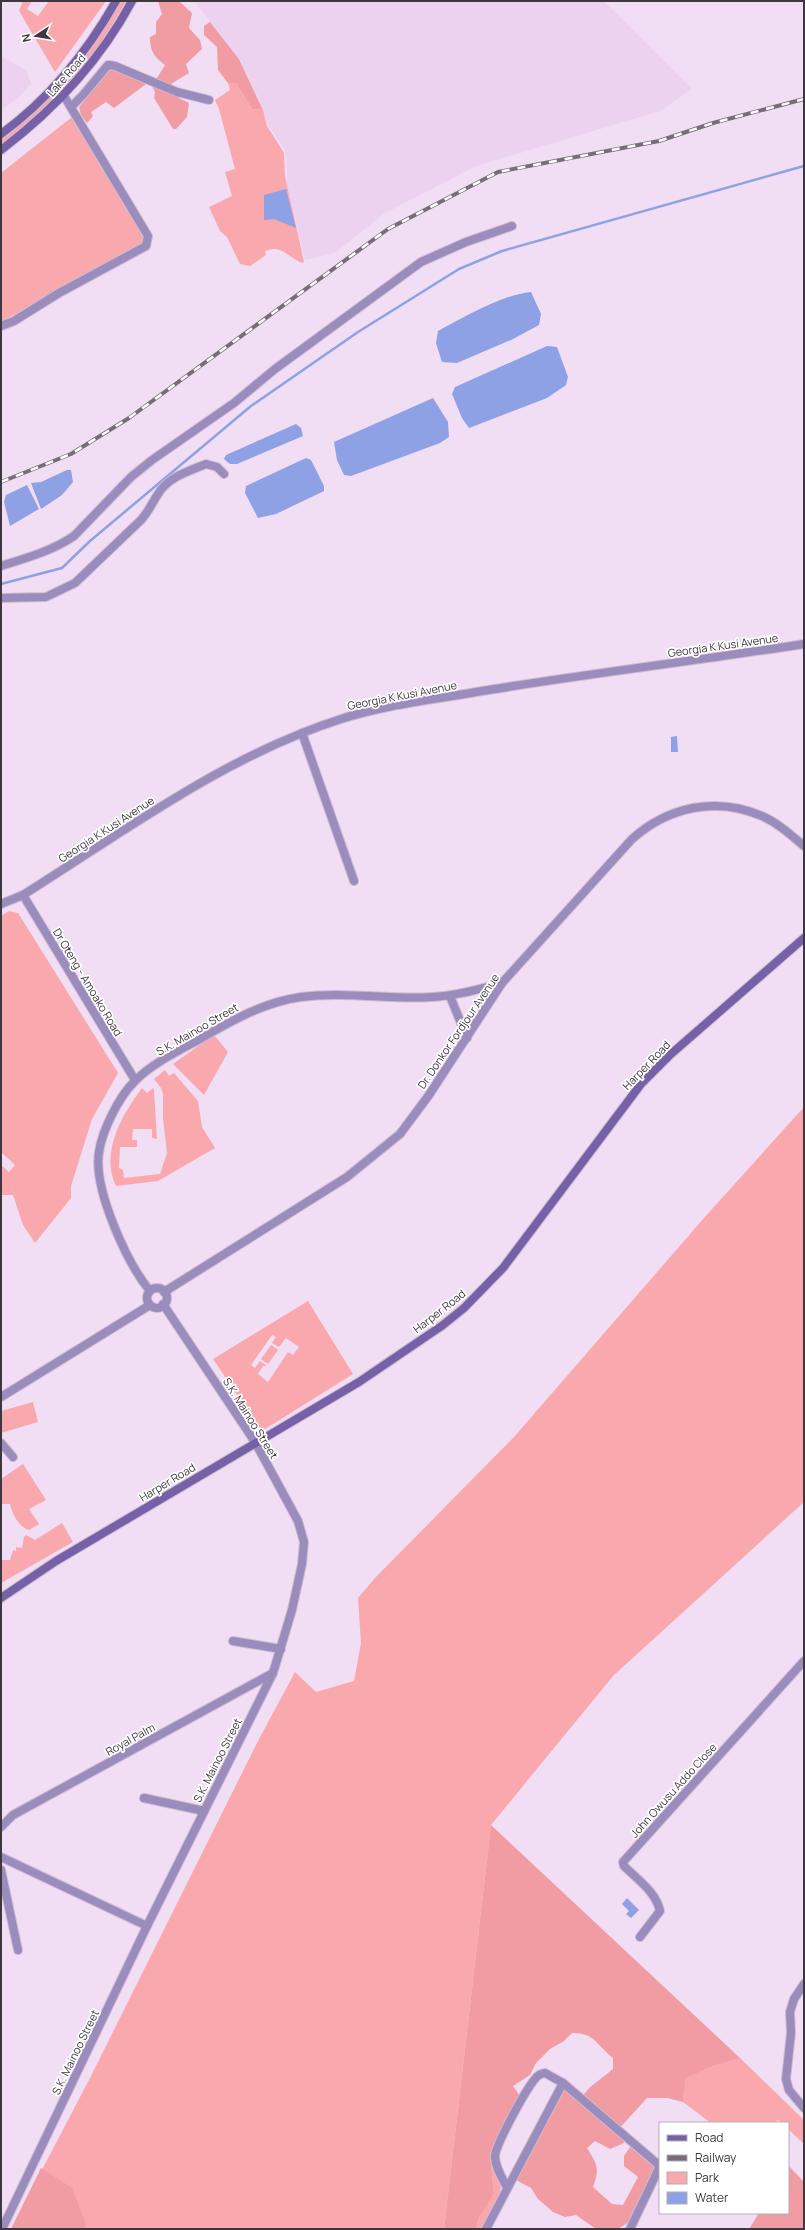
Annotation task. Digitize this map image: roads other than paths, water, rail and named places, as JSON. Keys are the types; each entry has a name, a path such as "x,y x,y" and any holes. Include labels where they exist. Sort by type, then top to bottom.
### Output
{"main road":[{"name":"Lake Road","path":"1,134 57,84 92,40 116,1"},
{"name":"Lake Road","path":"1,150 64,96 103,48 132,1"},
{"name":"Harper Road","path":"1,1598 56,1561 255,1442 359,1382 443,1325 464,1308 503,1268 641,1084 671,1054 804,938"}],"street":[{"path":"71,107 84,95 108,65 114,66 177,92 209,100"},
{"path":"1,326 14,321 59,293 146,246 148,243 148,236 64,96"},
{"path":"1,566 43,553 69,540 131,478 152,460 234,402 275,369 421,262 466,242 512,226"},
{"path":"1,598 46,597 75,583 141,520 151,509 158,493 175,477 206,464 217,467 224,474"},
{"name":"Georgia K Kusi Avenue","path":"1,904 23,895 173,799 214,776 302,733 341,719 382,708 511,686 804,644"},
{"path":"302,733 354,881"},
{"name":"Dr. Donkor Fordjour Avenue","path":"164,1292 347,1177 400,1134 429,1095 502,983 632,839 659,819 675,812 700,806 728,807 762,816 787,832 804,846"},
{"name":"Dr Oteng - Amoako Road","path":"23,895 135,1080"},
{"name":"S.K. Mainoo Street","path":"150,1291 124,1250 112,1220 99,1175 98,1153 103,1135 120,1100 135,1080 169,1057 231,1021 261,1007 300,997 356,995 431,998 450,996 502,983"},
{"path":"450,996 467,1038"},
{"path":"1,1397 150,1305 158,1307 163,1304 166,1300 164,1292 159,1288 150,1291 147,1298 150,1305"},
{"name":"S.K. Mainoo Street","path":"2,2229 147,1926 273,1674 292,1610 304,1542 298,1521 255,1442 163,1304"},
{"path":"1,1443 13,1457"},
{"path":"233,1641 281,1649"},
{"name":"John Owusu Addo Close","path":"640,1937 660,1911 657,1898 624,1866 623,1862 804,1661"},
{"name":"Royal Palm","path":"1,1827 13,1815 273,1674"},
{"path":"144,1798 204,1811"},
{"path":"1,1857 147,1926"},
{"path":"1,1870 18,1950"},
{"path":"804,1984 794,1999 790,2012 790,2033 786,2079 789,2090 804,2108"},
{"path":"507,2187 496,2164 495,2155 499,2142 528,2089 539,2075 545,2073 550,2074 563,2083 659,2165"},
{"path":"486,2229 563,2083"},
{"path":"630,2229 659,2168"}],"water":[{"path":"286,189 296,228 274,219 264,220 264,195"},
{"path":"531,292 541,314 539,325 513,339 457,363 442,362 436,343 438,331 471,313 496,302 508,297"},
{"path":"547,346 557,347 568,377 566,385 547,398 469,428 462,418 452,394 455,387"},
{"path":"433,398 448,422 449,437 440,443 351,476 344,475 337,460 334,442"},
{"path":"296,424 301,428 303,436 237,464 230,464 224,459 226,455"},
{"path":"306,458 311,460 324,486 324,491 276,514 258,518 245,493 246,486"},
{"path":"67,470 71,470 73,482 62,495 41,509 31,483 41,482"},
{"path":"27,485 39,509 10,526 4,502 6,495"},
{"path":"677,736 678,752 671,752 671,737"},
{"path":"627,1898 639,1910 631,1918 626,1914 629,1911 622,1904"}],"waterway":[{"path":"1,584 62,568 90,541 251,406 358,332 459,269 502,251 804,166"}],"railway":[{"path":"1,482 71,454 129,418 388,229 498,172 659,141 713,123 804,99"}]}
